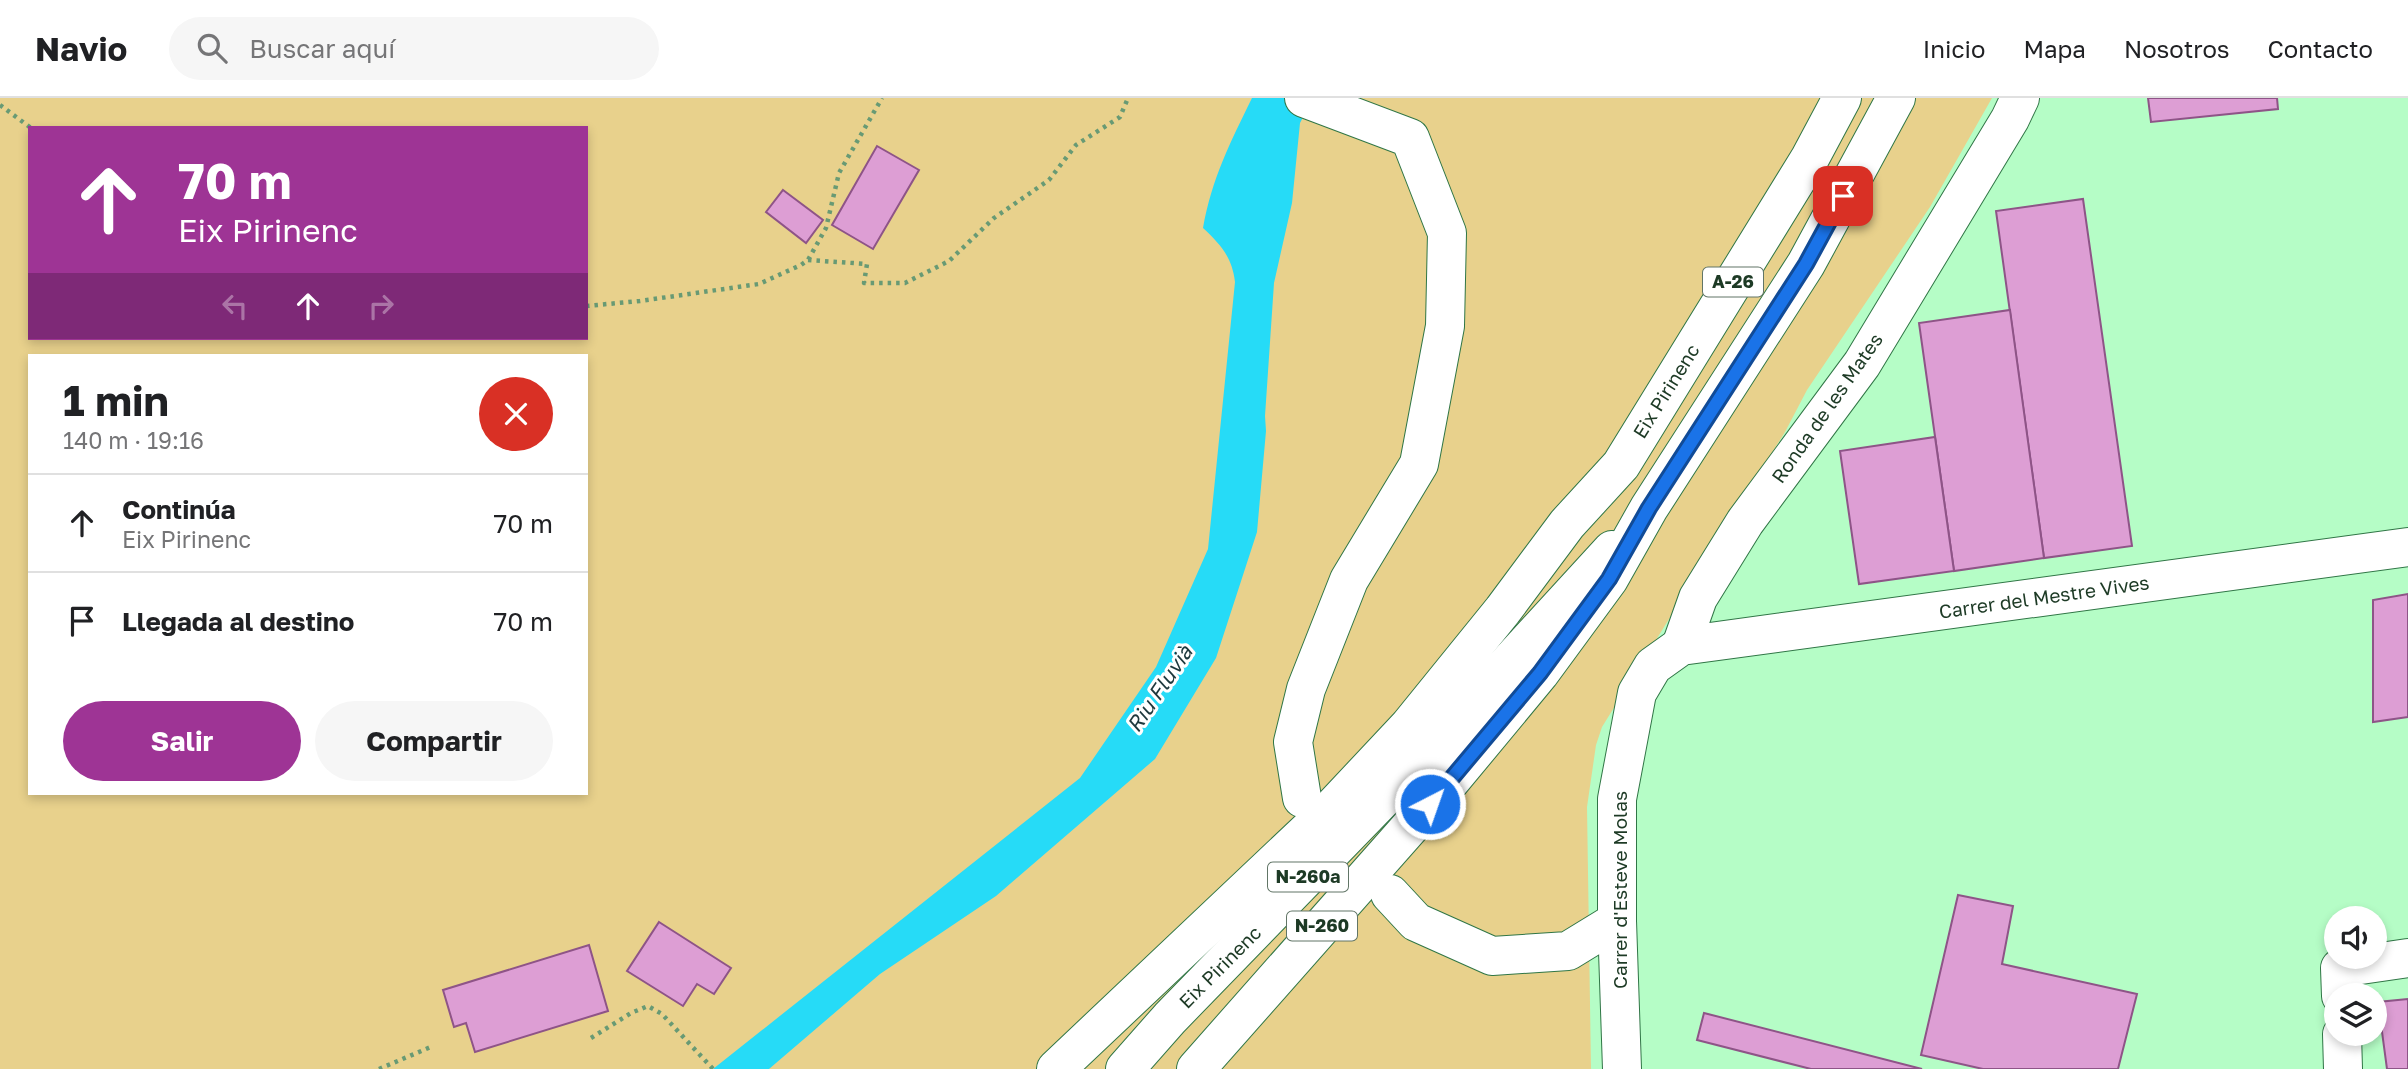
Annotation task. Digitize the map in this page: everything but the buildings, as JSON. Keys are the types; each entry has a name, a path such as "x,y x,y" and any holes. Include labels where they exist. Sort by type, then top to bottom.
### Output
{"main road":[{"path":"1302,798 1293,742 1306,689 1349,580 1419,464 1445,326 1447,233 1410,138 1304,98"},
{"name":"Eix Pirinenc","path":"1489,683 1810,158 1842,98"},
{"name":"Eix Pirinenc","path":"1125,1069 1170,1018 1405,776 1556,614 1649,508 1806,264 1896,98"},
{"name":"Ronda de les Mates","path":"1681,646 1698,598 1745,522 1863,364 2020,98"},
{"path":"1056,1069 1332,808 1366,772 1426,705 1503,610 1567,524 1621,465"},
{"name":"N-260","path":"1196,1069 1448,783 1540,673 1609,579 1649,508"},
{"name":"Carrer del Mestre Vives","path":"1681,646 2408,547"},
{"name":"Carrer d'Esteve Molas","path":"1622,1069 1617,921 1617,799 1637,693 1653,666 1681,646"},
{"path":"1390,894 1416,922 1492,956 1567,951 1617,921"},
{"path":"2340,982 2408,958"},
{"path":"2342,1046 2343,1069"}],"path":[{"path":"808,260 826,228 839,173 882,98"},
{"path":"588,306 760,284 808,260 867,264 864,284 905,283 949,261 994,218 1049,180 1076,145 1120,117 1128,98"},
{"path":"0,105 28,126"},
{"path":"592,1038 631,1013 648,1006 662,1014 713,1069"},
{"path":"379,1069 433,1046"}],"shaded area":[{"path":"0,98 1992,98 1930,207 1807,390 1785,432 1602,727 1596,745 1587,807 1591,1069 0,1069"}],"water":[{"name":"Riu Fluvià","path":"1252,98 1313,98 1300,123 1292,203 1274,283 1257,532 1216,658 1155,759 996,896 880,974 769,1069 713,1069 1080,778 1156,667 1208,549 1235,282 1225,252 1203,228 1217,177"}],"route":[{"path":"1430,804 1540,673 1609,579 1649,508 1806,264 1843,196"}]}
